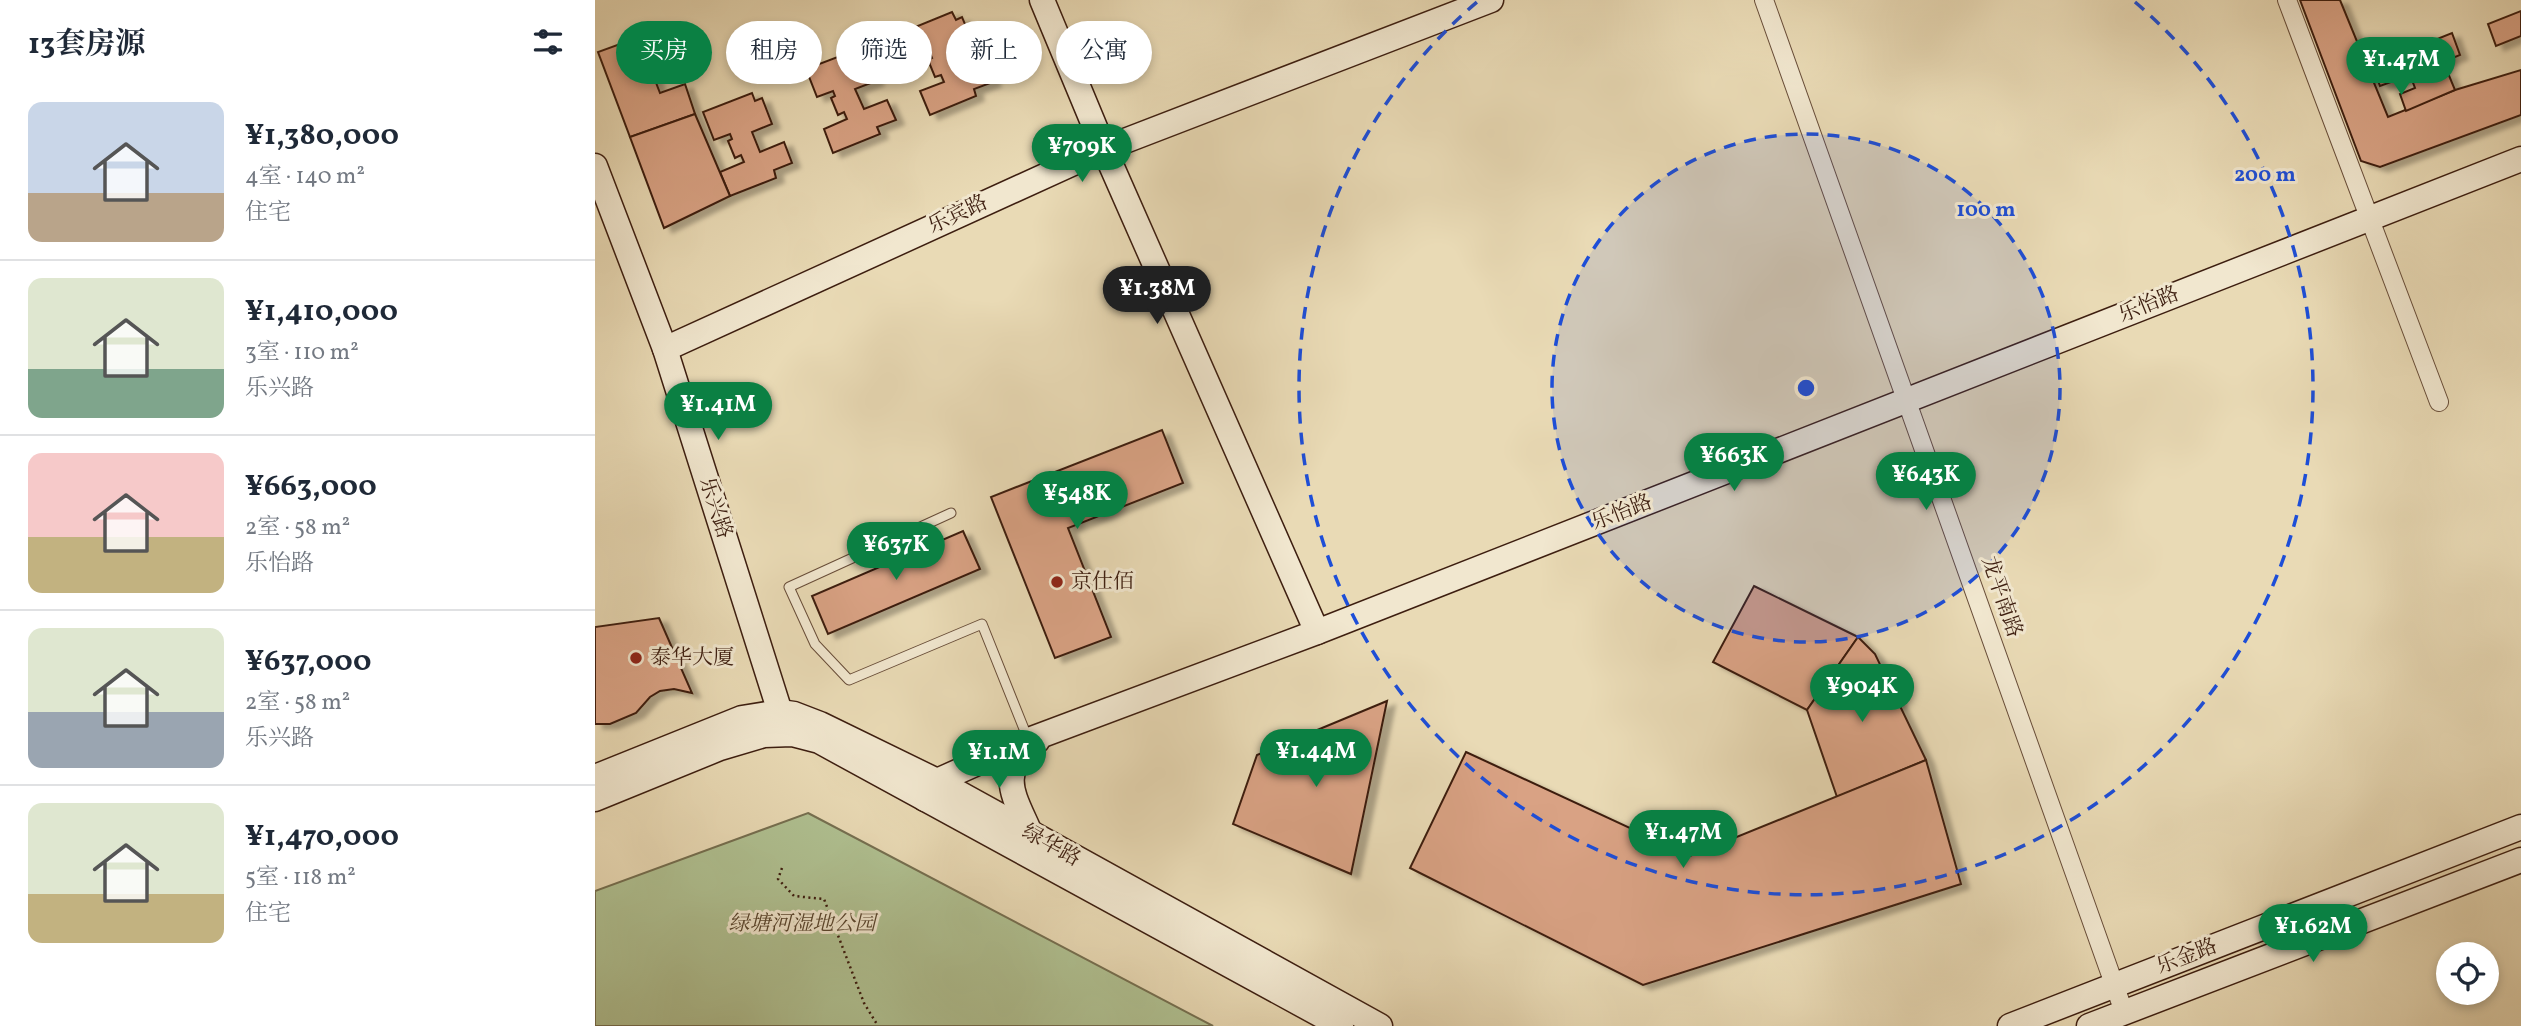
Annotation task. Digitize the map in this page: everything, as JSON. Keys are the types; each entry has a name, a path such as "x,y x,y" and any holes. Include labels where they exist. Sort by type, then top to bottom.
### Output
{"street":[{"path":"1042,0 1104,149 1317,632"},
{"name":"乐宾路","path":"664,349 1104,149 1491,0"},
{"name":"龙平南路","path":"1763,0 2124,1012"},
{"path":"2287,0 2439,402"},
{"name":"乐怡路","path":"931,790 1037,737 1317,632 2521,159"},
{"name":"乐兴路","path":"595,166 664,349 782,723"},
{"name":"绿华路","path":"595,777 743,718 820,724 1341,1026"},
{"name":"绿华路","path":"595,799 720,748 764,734 782,723"},
{"path":"1031,835 1011,785 1011,772 1023,752 1037,737"},
{"name":"绿华路","path":"931,790 1031,835 1380,1026"},
{"name":"乐金路","path":"2010,1026 2521,827"},
{"name":"乐金路","path":"2089,1026 2521,860"}],"lane":[{"path":"951,513 789,587 815,644 849,680 982,624 1037,737"}],"path":[{"path":"782,868 778,878 793,896 824,899 864,1003 878,1026"}],"green space":[{"name":"绿塘河湿地公园","path":"808,813 1213,1026 595,1026 595,891"}],"building":[{"path":"2300,0 2340,0 2388,117 2455,90 2521,70 2521,115 2380,167 2361,161"},
{"path":"2521,11 2521,36 2496,46 2488,24"},
{"path":"952,12 956,20 962,17 964,21 946,21 946,84 988,84 974,89 976,96 930,115 920,91 944,82 941,75 935,77 932,70 930,21"},
{"path":"2452,33 2460,55 2428,68 2433,80 2448,73 2455,90 2406,111 2400,94 2415,88 2410,75 2380,86 2372,65"},
{"path":"616,45 616,84 657,84 660,93 685,84 695,114 630,137 598,52"},
{"path":"836,58 836,84 868,84 855,89 864,109 887,100 896,120 877,127 880,134 833,153 824,129 847,119 844,112 838,115 831,98 835,96 833,91 817,97 812,84 822,84 822,63"},
{"path":"752,93 755,101 762,98 772,124 752,132 760,152 784,142 792,163 774,170 776,178 730,196 720,172 744,162 741,155 735,158 728,141 732,139 730,134 714,140 703,112"},
{"path":"695,114 730,196 664,228 630,137"},
{"name":"京仕佰","path":"1162,430 1183,483 1068,528 1111,637 1055,658 991,497"},
{"path":"963,531 980,569 828,634 812,596"},
{"path":"1754,586 1858,637 1807,710 1713,662"},
{"name":"泰华大厦","path":"659,618 692,693 674,689 660,691 650,697 636,713 610,724 595,724 595,627"},
{"path":"1858,637 1875,654 1926,760 1837,797 1807,710"},
{"path":"1387,701 1351,874 1233,824 1257,755"},
{"path":"1466,752 1690,856 1926,760 1961,884 1643,985 1410,868"}],"place":[{"name":"京仕佰","path":"1057,582"},
{"name":"泰华大厦","path":"636,658"}]}
